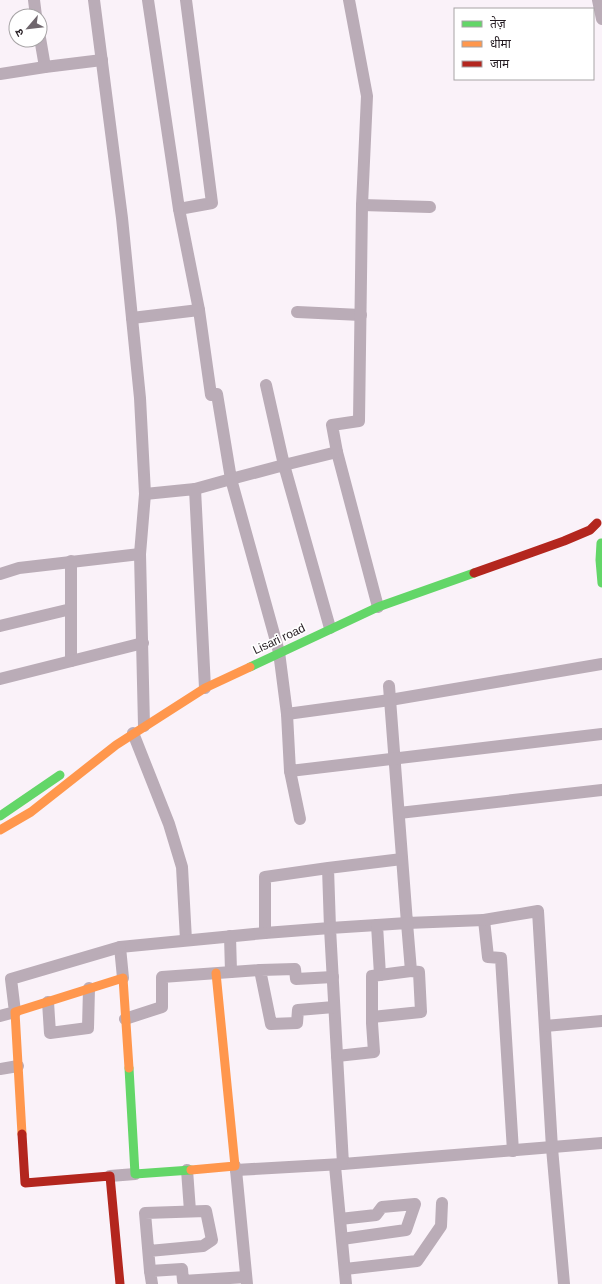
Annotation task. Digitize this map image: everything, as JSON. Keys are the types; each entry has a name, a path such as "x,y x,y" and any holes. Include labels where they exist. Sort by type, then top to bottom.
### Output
{"street":[{"path":"94,0 122,218 140,398 145,494 140,554 147,716"},
{"path":"148,0 179,209 199,310 211,395 217,394 231,479 278,649 287,714 290,771 300,819"},
{"path":"179,209 212,203 186,0"},
{"path":"349,0 367,96 362,204 359,421 332,425 337,452 376,600"},
{"path":"42,48 45,67"},
{"path":"0,74 102,60"},
{"path":"362,204 430,207"},
{"path":"132,318 199,310"},
{"path":"297,312 360,315"},
{"path":"266,385 284,466 326,623"},
{"path":"145,494 195,489 337,452"},
{"path":"195,489 204,684"},
{"path":"559,533 589,522 599,523 602,583"},
{"name":"Lisari road","path":"164,703 278,649 326,623 376,600 564,540 590,530 599,523"},
{"path":"396,591 529,543"},
{"path":"0,574 9,573 19,568 140,554"},
{"path":"71,561 71,661"},
{"path":"0,626 71,609"},
{"name":"Lisari road","path":"278,649 326,623"},
{"path":"0,679 143,643"},
{"path":"287,714 390,700 602,664"},
{"name":"Lisari road","path":"93,751 147,716 204,684"},
{"path":"389,686 411,971"},
{"name":"Lisari road","path":"0,830 31,812 133,733 147,716"},
{"path":"133,733 169,824 182,867 186,940"},
{"path":"290,771 602,734"},
{"path":"0,816 67,770"},
{"path":"399,813 602,790"},
{"path":"265,933 265,877 402,859"},
{"path":"328,868 337,1056 340,1220 346,1284"},
{"path":"564,1284 552,1148 538,911 484,920 330,928 120,947 6,981 15,1012 25,1183 187,1170 339,1165 552,1148 602,1143"},
{"path":"484,920 488,957 501,958 513,1151"},
{"path":"377,925 380,975"},
{"path":"230,936 231,972"},
{"path":"120,947 135,1174"},
{"path":"125,1019 162,1007 162,978 260,970 295,969 296,979 333,977"},
{"path":"260,970 271,1024 297,1023 298,1010 334,1007"},
{"path":"337,1056 374,1052 372,1017 372,976 411,971 419,972 421,1012 372,1017"},
{"path":"150,1271 182,1269 183,1281 247,1280 216,973"},
{"path":"0,1016 123,978"},
{"path":"48,1002 50,1033 88,1028 89,988"},
{"path":"545,1026 602,1021"},
{"path":"0,1069 18,1066"},
{"path":"187,1170 190,1211"},
{"path":"110,1176 120,1284"},
{"path":"345,1269 417,1261 441,1226 442,1203"},
{"path":"342,1239 378,1234 406,1230 415,1204 382,1207 376,1215 378,1234"},
{"path":"148,1251 203,1246 212,1240 206,1210 145,1214 148,1251 152,1284"},
{"path":"340,1220 376,1215"}],"traffic: fast":[{"path":"601,543 600,560 602,583"},
{"path":"250,667 378,607 474,573"},
{"path":"0,816 60,775"},
{"path":"129,1068 135,1174 191,1170"}],"traffic: slow":[{"path":"0,830 31,812 116,745 205,688 250,667"},
{"path":"191,1170 235,1166 216,973"},
{"path":"22,1134 15,1012 123,978 129,1068"}],"traffic: jam":[{"path":"474,573 564,541 590,530 597,523"},
{"path":"22,1134 25,1183 110,1176 120,1284"}]}
